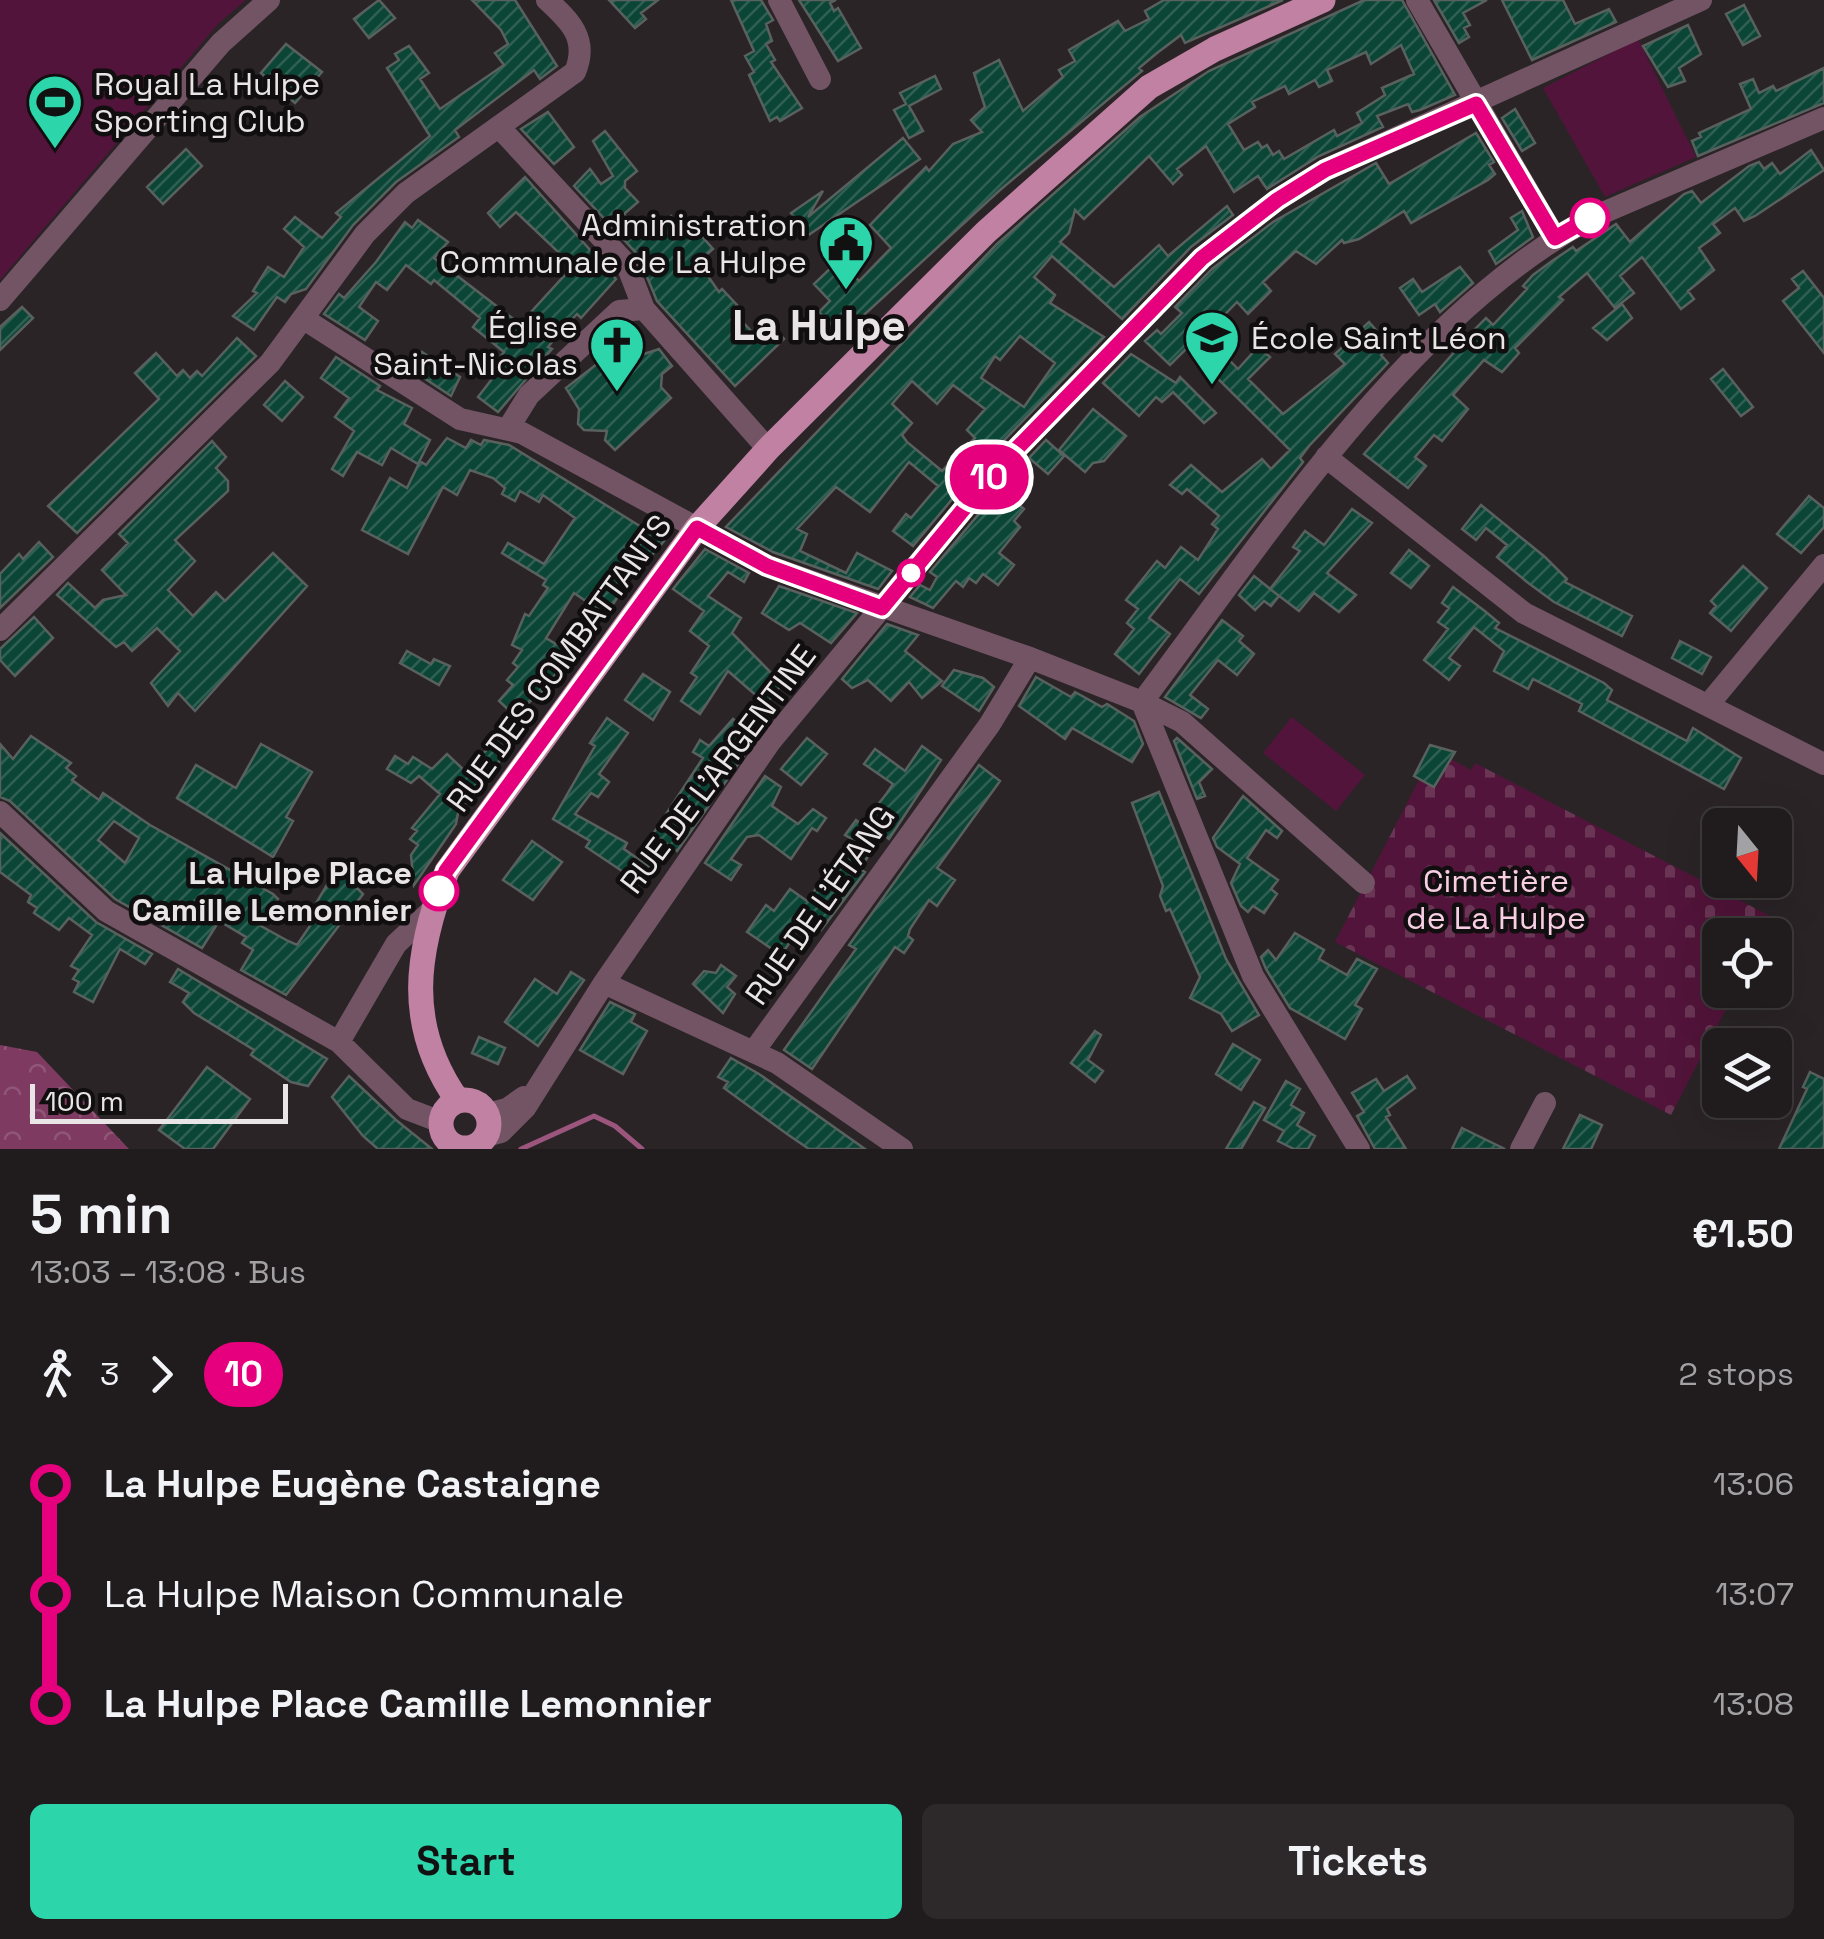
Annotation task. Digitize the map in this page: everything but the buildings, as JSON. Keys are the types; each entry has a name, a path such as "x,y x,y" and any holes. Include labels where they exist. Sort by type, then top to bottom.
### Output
{"main road":[{"name":"RUE DES COMBATTANTS","path":"458,1101 428,1042 419,991 425,928 446,871 697,528 768,449 986,232 1149,87 1215,48 1323,0"},
{"path":"458,1101 476,1103 477,1136 448,1141 441,1122 444,1113 458,1101"}],"street":[{"path":"0,300 220,43 269,0"},
{"path":"0,630 270,362 364,234 406,193 575,72 582,56 572,23 546,0"},
{"path":"779,0 820,79"},
{"path":"1417,0 1555,238"},
{"name":"RUE DE L'ARGENTINE","path":"477,1136 501,1132 519,1116 604,983 770,742 995,471 1202,258 1277,200 1325,170 1701,0"},
{"path":"1142,702 1326,457 1433,343 1498,282 1555,238 1670,182 1824,118"},
{"path":"499,127 627,265 644,310 768,449"},
{"path":"509,426 529,395 619,311 644,310"},
{"path":"304,318 444,411 476,424 509,426 767,566 1030,658 1182,722 1364,883"},
{"path":"1326,457 1524,613 1824,764"},
{"path":"1708,705 1824,565"},
{"name":"RUE DE L'ÉTANG","path":"604,983 754,1051 990,724 1030,658"},
{"path":"1142,702 1253,976 1359,1149"},
{"path":"0,812 106,912 340,1042 407,1109 441,1122"},
{"path":"340,1042 396,944 432,910"},
{"path":"754,1051 902,1149"},
{"path":"1531,1146 1546,1103"}],"green space":[{"name":"Royal La Hulpe Sporting Club","path":"0,0 246,0 219,23 0,280"},
{"path":"1638,39 1696,157 1605,197 1543,88"},
{"path":"1292,717 1365,775 1336,811 1263,753"},
{"name":"Cimetière de La Hulpe","path":"1451,759 1471,770 1475,763 1702,881 1702,898 1735,898 1774,918 1702,918 1702,1008 1727,1008 1716,1028 1702,1028 1702,1055 1671,1115 1335,942 1419,780 1436,788"},
{"path":"0,1045 37,1052 129,1149 0,1149"}],"waterway":[{"path":"521,1149 594,1116 615,1126 642,1149"}],"bus line":[{"name":"10","path":"439,891 446,871 697,528 767,566 882,608 995,471 1202,258 1277,200 1325,170 1476,104 1555,238 1590,218"}],"place":[{"name":"Royal La Hulpe Sporting Club","path":"55,151"},
{"name":"Administration Communale de La Hulpe","path":"846,292"},
{"name":"École Saint Léon","path":"1212,387"},
{"name":"Église Saint-Nicolas","path":"617,394"},
{"name":"La Hulpe Place Camille Lemonnier","path":"439,891"}],"district":[{"name":"La Hulpe","path":"819,325"}]}
